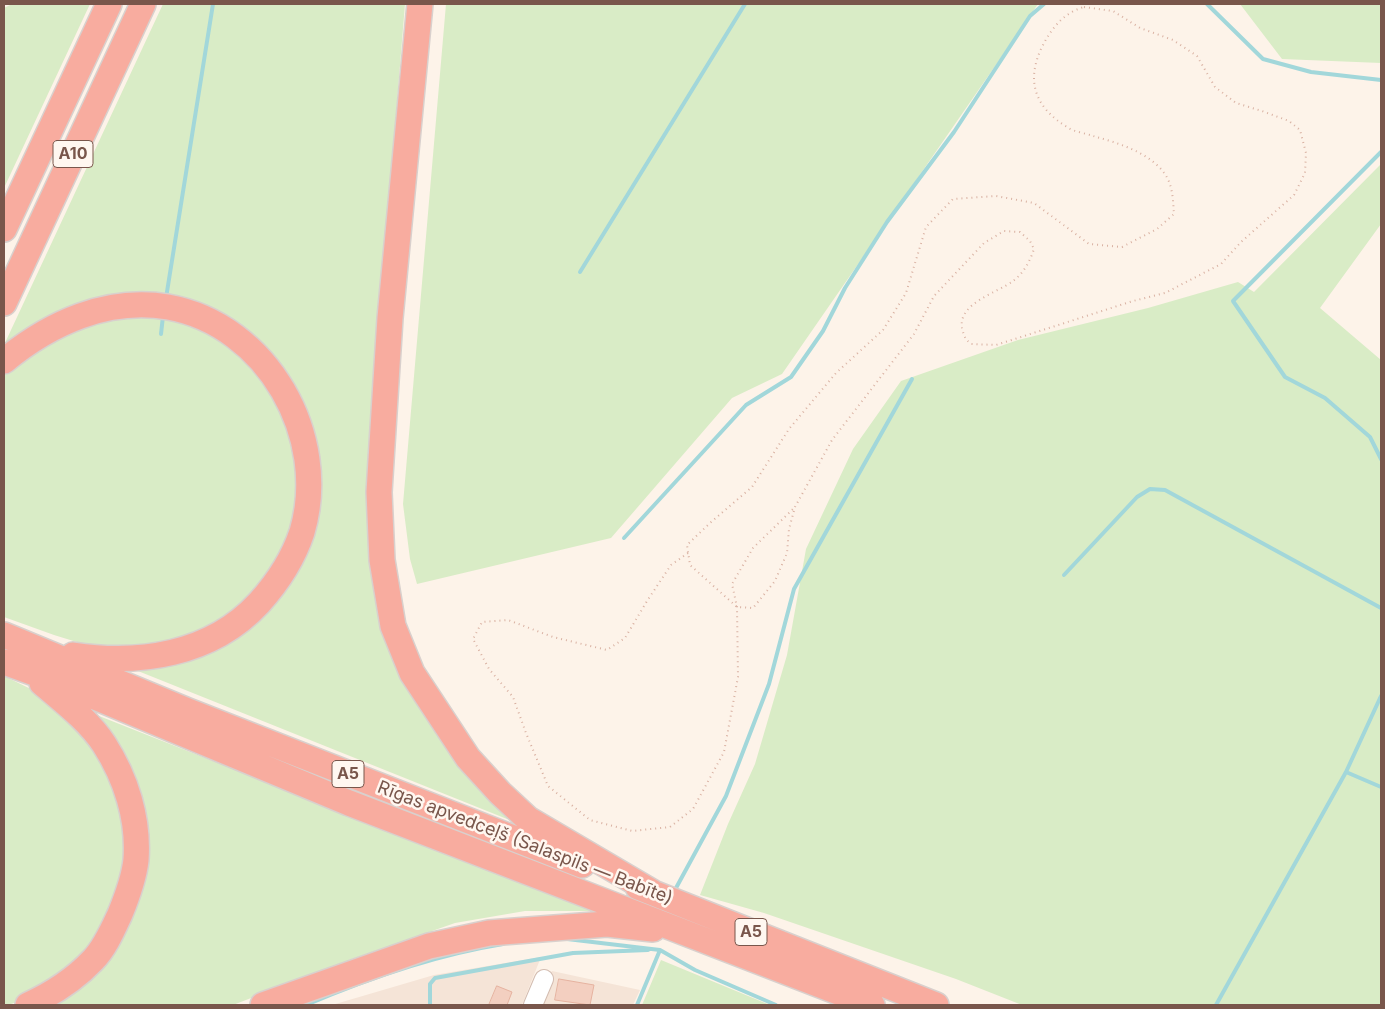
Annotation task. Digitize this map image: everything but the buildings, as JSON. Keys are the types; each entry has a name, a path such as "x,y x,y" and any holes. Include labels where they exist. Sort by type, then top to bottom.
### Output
{"highway":[{"name":"A10","path":"4,229 109,4"},
{"name":"A10","path":"4,303 143,4"},
{"path":"420,4 390,318 379,492 382,560 393,626 416,680 468,758 500,793 528,819 652,892"},
{"path":"4,361 23,345 49,330 78,316 99,310 119,306 145,305 169,307 191,314 221,327 249,347 274,374 287,394 296,415 304,442 308,466 307,508 302,532 292,555 272,588 253,609 236,623 195,646 170,654 144,658 84,657 46,652"},
{"name":"Rīgas apvedceļš (Salaspils — Babīte)","path":"4,635 188,711 936,1005"},
{"name":"Rīgas apvedceļš (Salaspils — Babīte)","path":"4,662 350,803 872,1005"},
{"path":"28,1005 64,985 95,958 114,928 129,890 136,860 131,800 104,744 78,713 29,671"},
{"path":"269,1004 429,946 489,933 607,924 652,929 702,938"}],"street":[{"path":"533,1005 544,979"}],"path":[{"path":"1084,7 1113,11 1140,28 1173,40 1197,56 1215,87 1236,104 1262,110 1289,121 1300,130 1306,153 1305,173 1294,196 1240,242 1221,264 1165,293 1133,301 996,345 971,344 964,338 961,321 967,308 1014,281 1029,264 1034,249 1030,241 1020,232 1004,232 984,243 934,296 914,334 832,440 795,507 787,552 775,581 753,608 737,607 690,565 687,545 752,487 789,429 836,372 884,330 906,293 926,226 953,199 996,196 1034,203 1089,244 1122,247 1157,229 1174,214 1173,193 1165,174 1146,156 1107,140 1068,128 1043,107 1033,85 1036,60 1048,33 1071,11 1084,7"},
{"path":"688,553 671,565 647,601 626,638 607,650 554,637 508,620 482,622 474,639 489,669 513,697 548,786 590,820 632,831 670,827 693,809 724,752 738,677 737,607 732,584 753,548 795,507"}],"shaded area":[{"path":"541,957 522,1005 332,1005 434,975"},
{"path":"552,971 640,990 633,1005 538,1005"}],"green space":[{"path":"12,4 90,4 4,188 4,8"},
{"path":"163,4 405,4 373,396 404,676 445,745 477,787 512,821 133,669 180,660 298,563 306,415 175,300 4,349 4,345"},
{"path":"446,4 1038,4 782,374 732,398 611,538 417,584 410,559 403,504"},
{"path":"1240,4 1381,4 1381,63 1282,59"},
{"path":"1381,164 1381,224 1320,308 1381,360 1381,1005 1022,1005 956,979 764,913 700,895 728,824 755,764 787,655 806,549 853,449 901,381 1018,340 1148,308 1238,282 1254,292"},
{"path":"122,314 182,320 236,347 287,416 301,476 286,548 240,612 180,643 118,648 80,643 4,617 4,372 47,338"},
{"path":"4,676 37,692 73,716 113,780 128,836 125,886 89,953 29,998 8,1005 4,1005"},
{"path":"89,712 547,893 611,916 590,911 525,911 455,923 352,959 233,1005 50,1005 65,996 145,844"},
{"path":"661,960 770,1005 642,1005"}],"waterway":[{"path":"166,298 213,4"},
{"path":"580,272 745,4"},
{"path":"624,538 746,405 791,377 823,331 845,288 887,222 954,132 1030,16 1044,4"},
{"path":"1207,4 1263,59 1311,72 1381,80"},
{"path":"1381,152 1233,301 1285,377 1325,398 1370,437 1381,459"},
{"path":"161,334 163,316"},
{"path":"676,888 726,796 769,684 794,589 912,379"},
{"path":"1064,575 1137,497 1150,489 1165,490 1381,608"},
{"path":"1216,1005 1346,772 1381,696"},
{"path":"1346,772 1381,787"},
{"path":"567,939 660,950 695,970 776,1005"},
{"path":"306,1005 403,968 452,954 503,944"},
{"path":"430,1005 430,984 435,978 573,953 648,950"},
{"path":"637,1005 660,950"}]}
